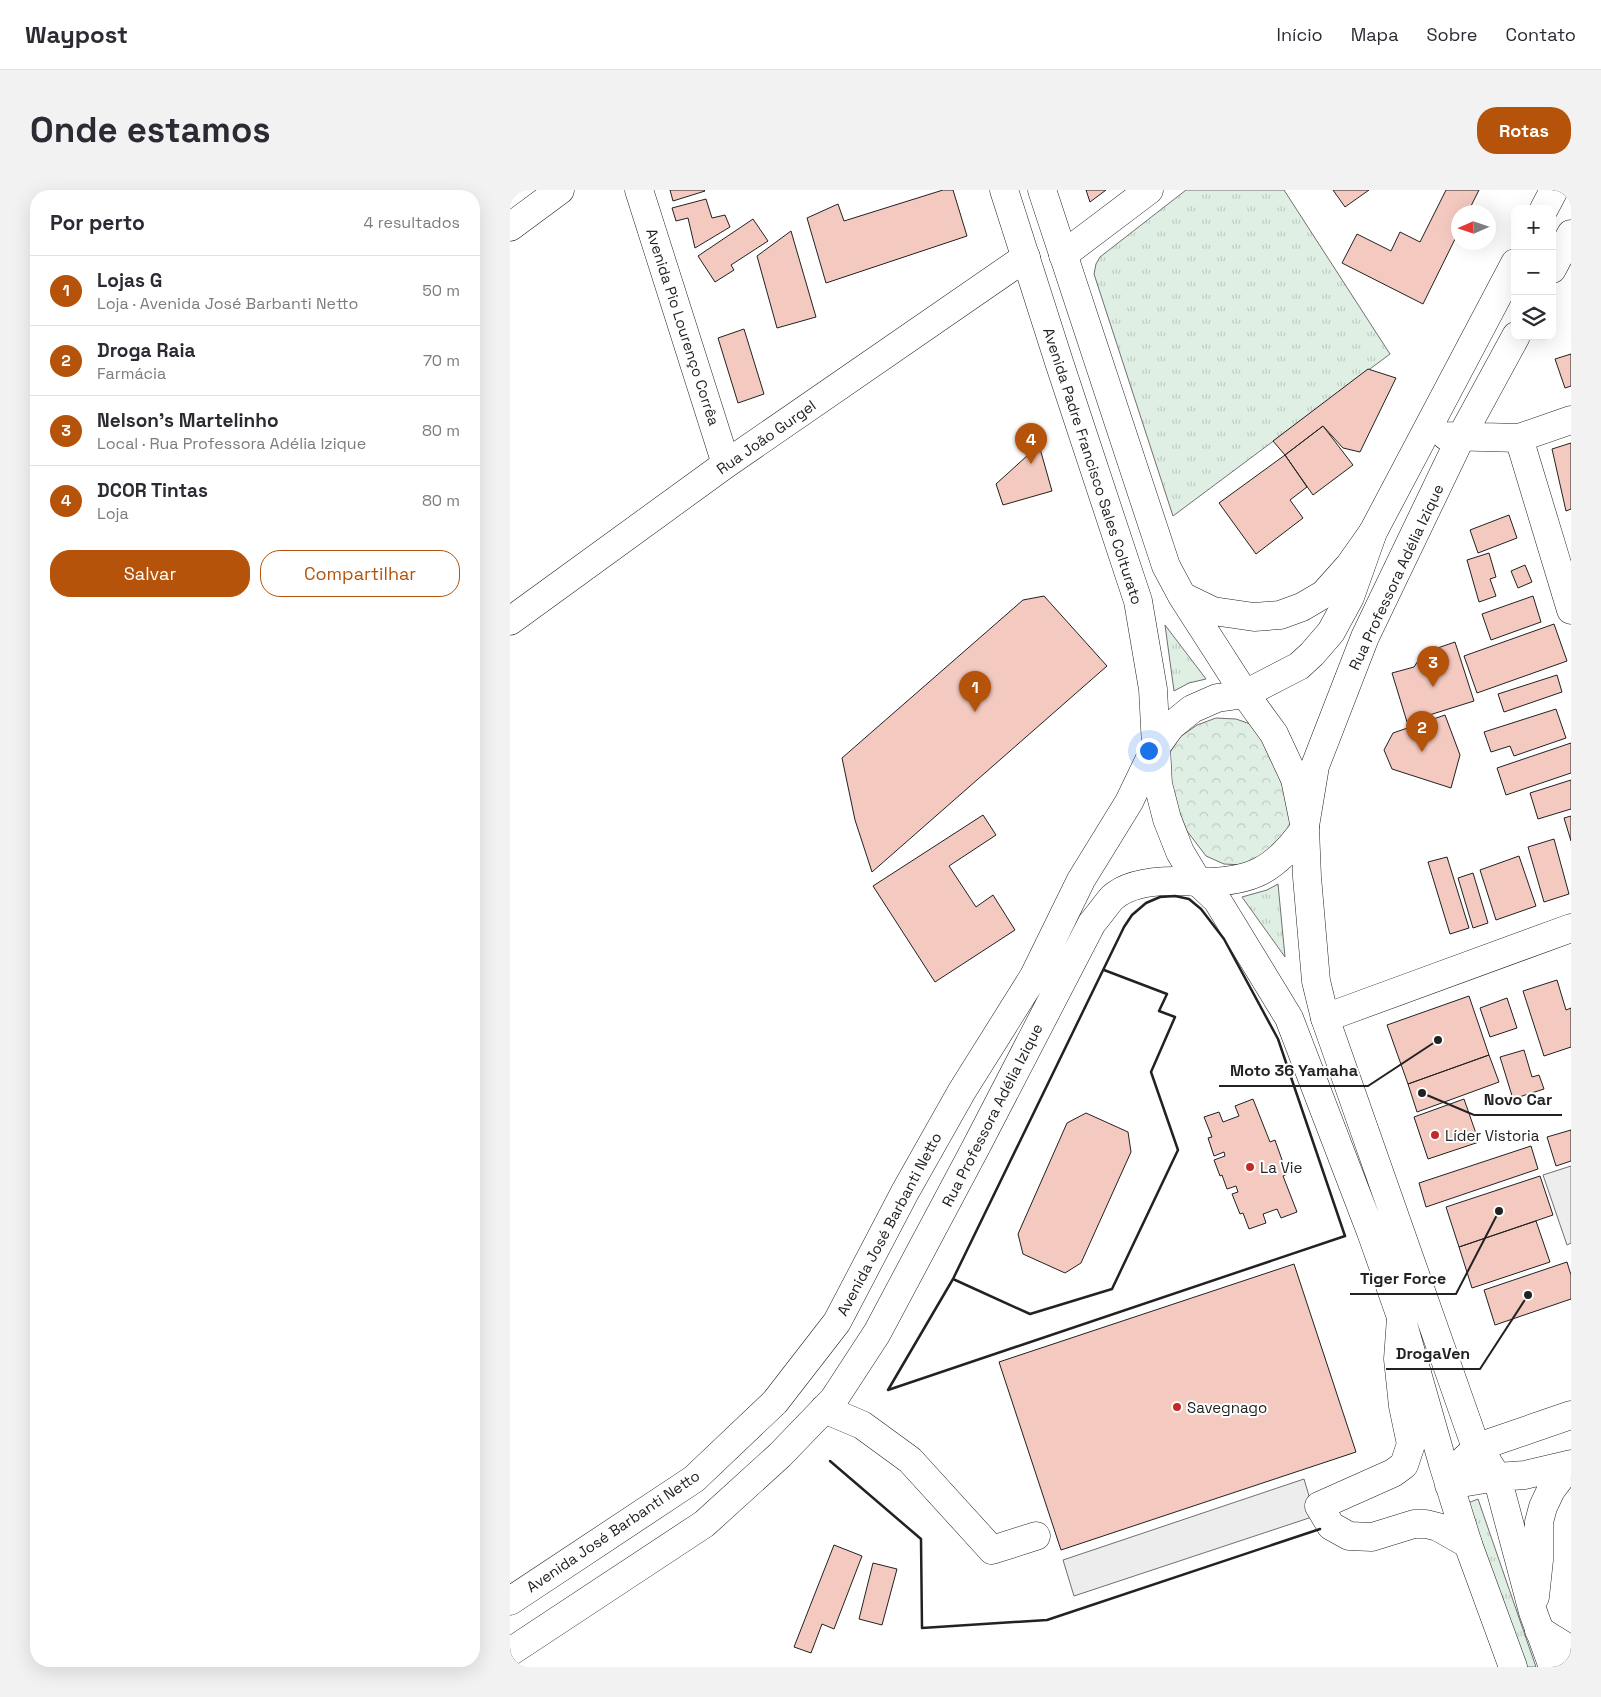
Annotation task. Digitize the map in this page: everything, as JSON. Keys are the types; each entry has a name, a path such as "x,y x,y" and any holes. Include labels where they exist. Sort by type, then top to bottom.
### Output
{"street":[{"path":"510,227 560,190"},
{"name":"Avenida Pio Lourenço Corrêa","path":"640,190 726,464"},
{"name":"Avenida Padre Francisco Sales Colturato","path":"1004,190 1138,601 1153,688 1155,748"},
{"path":"1042,190 1166,566 1182,596 1245,694 1274,734 1295,779 1305,828 1307,877 1316,981 1325,1018 1473,1439 1497,1477 1536,1621 1553,1667"},
{"path":"1063,255 1149,190"},
{"path":"1546,205 1554,190"},
{"path":"1556,261 1571,234"},
{"name":"Rua João Gurgel","path":"510,621 726,464 1026,257"},
{"path":"1511,271 1374,532 1350,597 1331,632 1299,666 1245,694 1217,698 1192,709 1171,726 1155,748 1158,784 1167,818 1180,852 1198,882 1217,900 1289,1018 1402,1317 1468,1544 1512,1667"},
{"name":"Rua Professora Adélia Izique","path":"1305,828 1315,766 1365,637 1461,438 1514,340"},
{"path":"1424,434 1461,438 1519,438 1571,420"},
{"path":"1519,438 1571,610"},
{"path":"1182,596 1213,611 1254,617 1280,615 1302,608 1324,594 1374,532"},
{"name":"Avenida José Barbanti Netto","path":"510,1601 694,1479 775,1402 837,1322 905,1192 962,1091 1034,976 1081,880 1129,802 1155,748"},
{"path":"1198,882 1224,882 1248,877 1271,865 1290,849 1305,828"},
{"name":"Rua Professora Adélia Izique","path":"824,1408 834,1398 877,1333 1092,923 1114,897 1133,887 1165,881 1198,882"},
{"path":"1325,1018 1571,928"},
{"path":"1402,1317 1398,1360 1403,1406 1411,1444 1404,1464 1393,1473 1318,1506 1331,1526 1349,1536 1372,1537 1414,1524 1426,1524 1438,1526 1468,1544"},
{"path":"510,1652 704,1524 780,1455 824,1408 862,1425 910,1460 992,1550 1036,1536"},
{"path":"1448,1480 1478,1447 1571,1416"},
{"path":"1448,1480 1525,1475 1570,1464"},
{"path":"1536,1621 1540,1522 1543,1507 1551,1490 1570,1464"},
{"path":"1536,1621 1571,1650"}],"green space":[{"path":"1186,190 1284,190 1390,354 1173,516 1094,274 1100,257"},
{"path":"1165,625 1206,679 1189,683 1174,691"},
{"path":"1216,718 1236,719 1256,726 1271,756 1283,787 1291,820 1289,833 1278,849 1243,865 1224,864 1206,856 1187,831 1174,799 1169,754 1180,737 1197,725"},
{"path":"1278,884 1285,957 1242,897 1267,890"},
{"path":"1478,1499 1536,1667 1526,1667 1468,1503"}],"shaded area":[{"path":"1571,1166 1571,1243 1567,1245 1543,1175"},
{"path":"1304,1479 1315,1516 1074,1596 1063,1560"}],"building":[{"path":"670,190 704,190 705,191 673,201"},
{"path":"943,190 953,190 967,236 826,283 807,218 838,204 844,221"},
{"path":"1086,190 1106,190 1090,202"},
{"path":"1333,190 1369,190 1345,207"},
{"path":"1446,190 1479,190 1472,205 1451,205 1451,247 1423,304 1342,263 1357,234 1391,251 1400,232 1420,242"},
{"path":"706,199 712,218 725,215 730,227 695,248 688,218 676,221 672,208"},
{"path":"753,219 768,241 731,265 734,270 715,282 698,256"},
{"path":"791,231 816,317 777,328 757,256"},
{"path":"744,329 764,394 738,403 718,338"},
{"path":"1571,354 1571,386 1565,388 1555,359"},
{"path":"1368,369 1396,378 1360,452 1343,448 1323,426 1285,455 1273,441"},
{"path":"1323,426 1353,465 1313,495 1285,455"},
{"path":"1571,443 1571,509 1566,511 1552,449"},
{"path":"1039,445 1052,491 1003,505 996,484"},
{"path":"1285,455 1307,487 1290,500 1303,518 1256,554 1219,503"},
{"path":"1509,515 1517,538 1478,553 1470,530"},
{"path":"1489,553 1496,577 1490,579 1496,596 1479,602 1467,560"},
{"path":"1525,565 1532,582 1518,588 1511,571"},
{"path":"1044,596 1107,666 872,872 855,820 842,758 1023,600"},
{"path":"1533,596 1541,622 1491,640 1482,614"},
{"path":"1554,624 1567,661 1477,693 1464,656"},
{"path":"1455,642 1474,701 1407,722 1392,673 1414,667 1423,653"},
{"path":"1557,675 1562,692 1504,712 1498,694"},
{"path":"1556,709 1566,738 1514,756 1510,746 1491,752 1484,732"},
{"path":"1445,715 1460,755 1451,788 1392,769 1384,750 1393,733"},
{"path":"1571,743 1571,773 1506,795 1497,768"},
{"path":"1571,780 1571,809 1538,819 1530,793"},
{"path":"983,815 996,835 949,866 976,907 993,895 1015,930 935,982 873,886"},
{"path":"1571,816 1571,841 1564,818"},
{"path":"1554,839 1569,894 1544,902 1528,847"},
{"path":"1519,856 1536,906 1496,920 1480,870"},
{"path":"1447,857 1469,928 1450,934 1428,862"},
{"path":"1473,873 1488,923 1473,928 1458,878"},
{"path":"1557,980 1566,1010 1571,1008 1571,1047 1544,1056 1523,991"},
{"path":"1469,996 1489,1055 1408,1084 1387,1025"},
{"path":"1507,998 1517,1028 1490,1037 1480,1008"},
{"path":"1524,1050 1532,1077 1539,1075 1544,1089 1513,1099 1500,1057"},
{"path":"1489,1055 1499,1082 1417,1112 1408,1084"},
{"name":"La Vie","path":"1253,1099 1270,1142 1275,1140 1287,1174 1283,1176 1297,1212 1281,1218 1277,1209 1263,1214 1266,1223 1249,1229 1243,1213 1240,1214 1232,1194 1238,1192 1236,1186 1227,1189 1222,1175 1220,1176 1214,1160 1225,1156 1224,1152 1214,1156 1208,1138 1212,1137 1204,1117 1219,1112 1223,1122 1239,1116 1235,1106"},
{"path":"1464,1099 1479,1142 1428,1159 1414,1117"},
{"path":"1086,1113 1128,1132 1131,1152 1081,1263 1065,1273 1023,1254 1018,1234 1067,1123"},
{"path":"1571,1130 1571,1161 1556,1166 1547,1137"},
{"path":"1531,1146 1538,1169 1426,1207 1419,1183"},
{"path":"1540,1176 1553,1215 1459,1247 1446,1207"},
{"path":"1536,1221 1550,1262 1472,1288 1459,1247"},
{"path":"1567,1262 1571,1275 1571,1299 1495,1325 1484,1290"},
{"name":"Savegnago","path":"1294,1264 1356,1452 1061,1550 999,1362"},
{"path":"834,1545 862,1556 834,1629 822,1624 811,1653 794,1647"},
{"path":"873,1563 897,1569 882,1625 859,1619"}],"wall":[{"path":"1104,970 1167,994 1159,1011 1175,1017 1151,1072 1178,1150 1112,1289 1030,1314 953,1279 888,1390 1345,1236 1278,1039 1224,939 1201,909 1189,899 1175,896 1160,897 1146,903 1132,915 1124,927 953,1279 1030,1314 1112,1289 1178,1150"},
{"path":"830,1461 921,1539 922,1628 1047,1620 1320,1529"}],"place":[{"name":"DCOR Tintas","path":"1031,464"},
{"name":"Nelson's Martelinho","path":"1433,687"},
{"name":"Lojas G","path":"975,712"},
{"name":"Droga Raia","path":"1422,752"},
{"name":"Moto 36 Yamaha","path":"1438,1040"},
{"name":"Novo Car","path":"1422,1093"},
{"name":"Líder Vistoria","path":"1435,1135"},
{"name":"La Vie","path":"1250,1167"},
{"name":"Tiger Force","path":"1499,1211"},
{"name":"DrogaVen","path":"1528,1295"},
{"name":"Savegnago","path":"1177,1407"}]}
